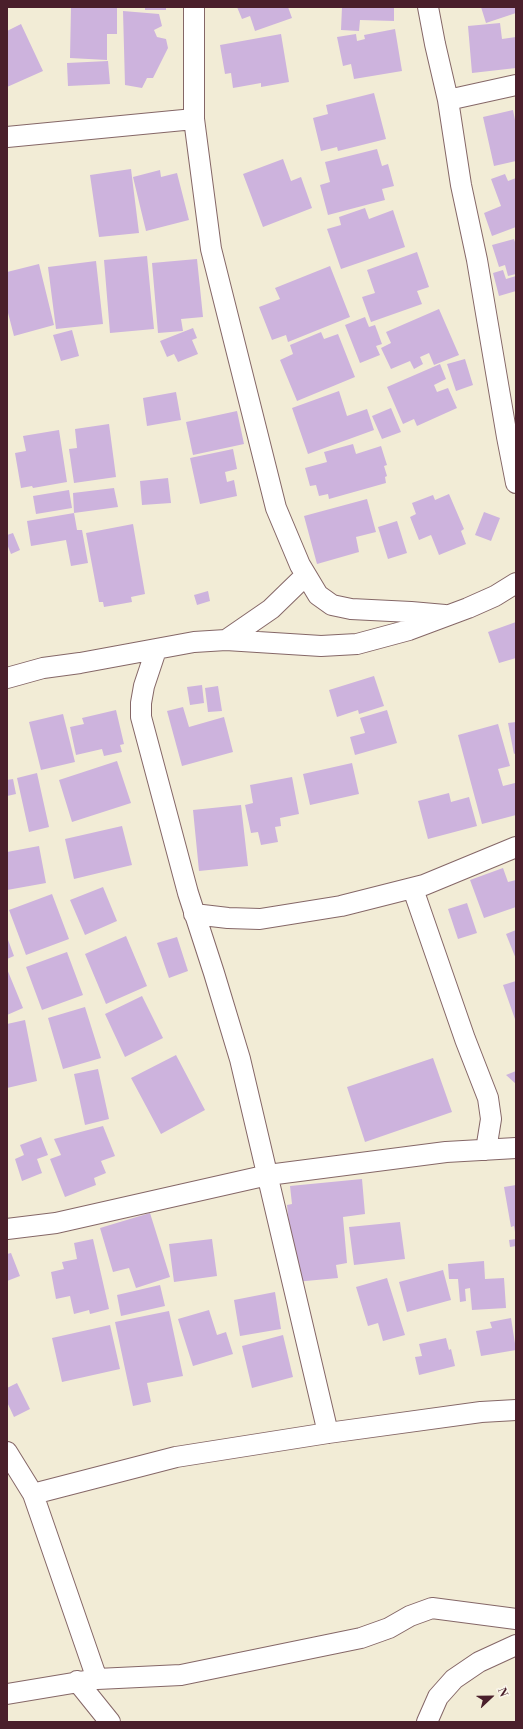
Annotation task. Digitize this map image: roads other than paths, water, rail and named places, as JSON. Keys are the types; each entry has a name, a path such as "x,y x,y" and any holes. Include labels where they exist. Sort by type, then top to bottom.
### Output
{"street":[{"path":"194,7 194,118 211,249 276,508 306,575 318,595 332,605 351,609 445,615"},
{"path":"428,7 448,100 461,185 477,260 516,483"},
{"path":"448,100 516,85"},
{"path":"7,137 194,118"},
{"path":"226,640 270,609 306,575"},
{"path":"7,678 43,668 156,650 194,642 226,640 321,646 357,644 409,630 495,596 516,583"},
{"path":"156,650 144,686 141,703 141,717 194,914 214,973 240,1059 328,1433"},
{"path":"194,914 228,918 260,919 341,906 413,889 516,847"},
{"path":"413,889 465,1039 488,1098 491,1119 486,1150"},
{"path":"7,1229 56,1223 268,1175 446,1152 516,1148"},
{"path":"33,1494 176,1457 328,1433 481,1412 516,1410"},
{"path":"7,1452 33,1494 97,1679"},
{"path":"7,1694 97,1679 182,1675 361,1638 389,1628 410,1616 432,1608 516,1619"},
{"path":"427,1722 438,1697 454,1679 479,1662 516,1645"},
{"path":"77,1682 110,1722"}]}
